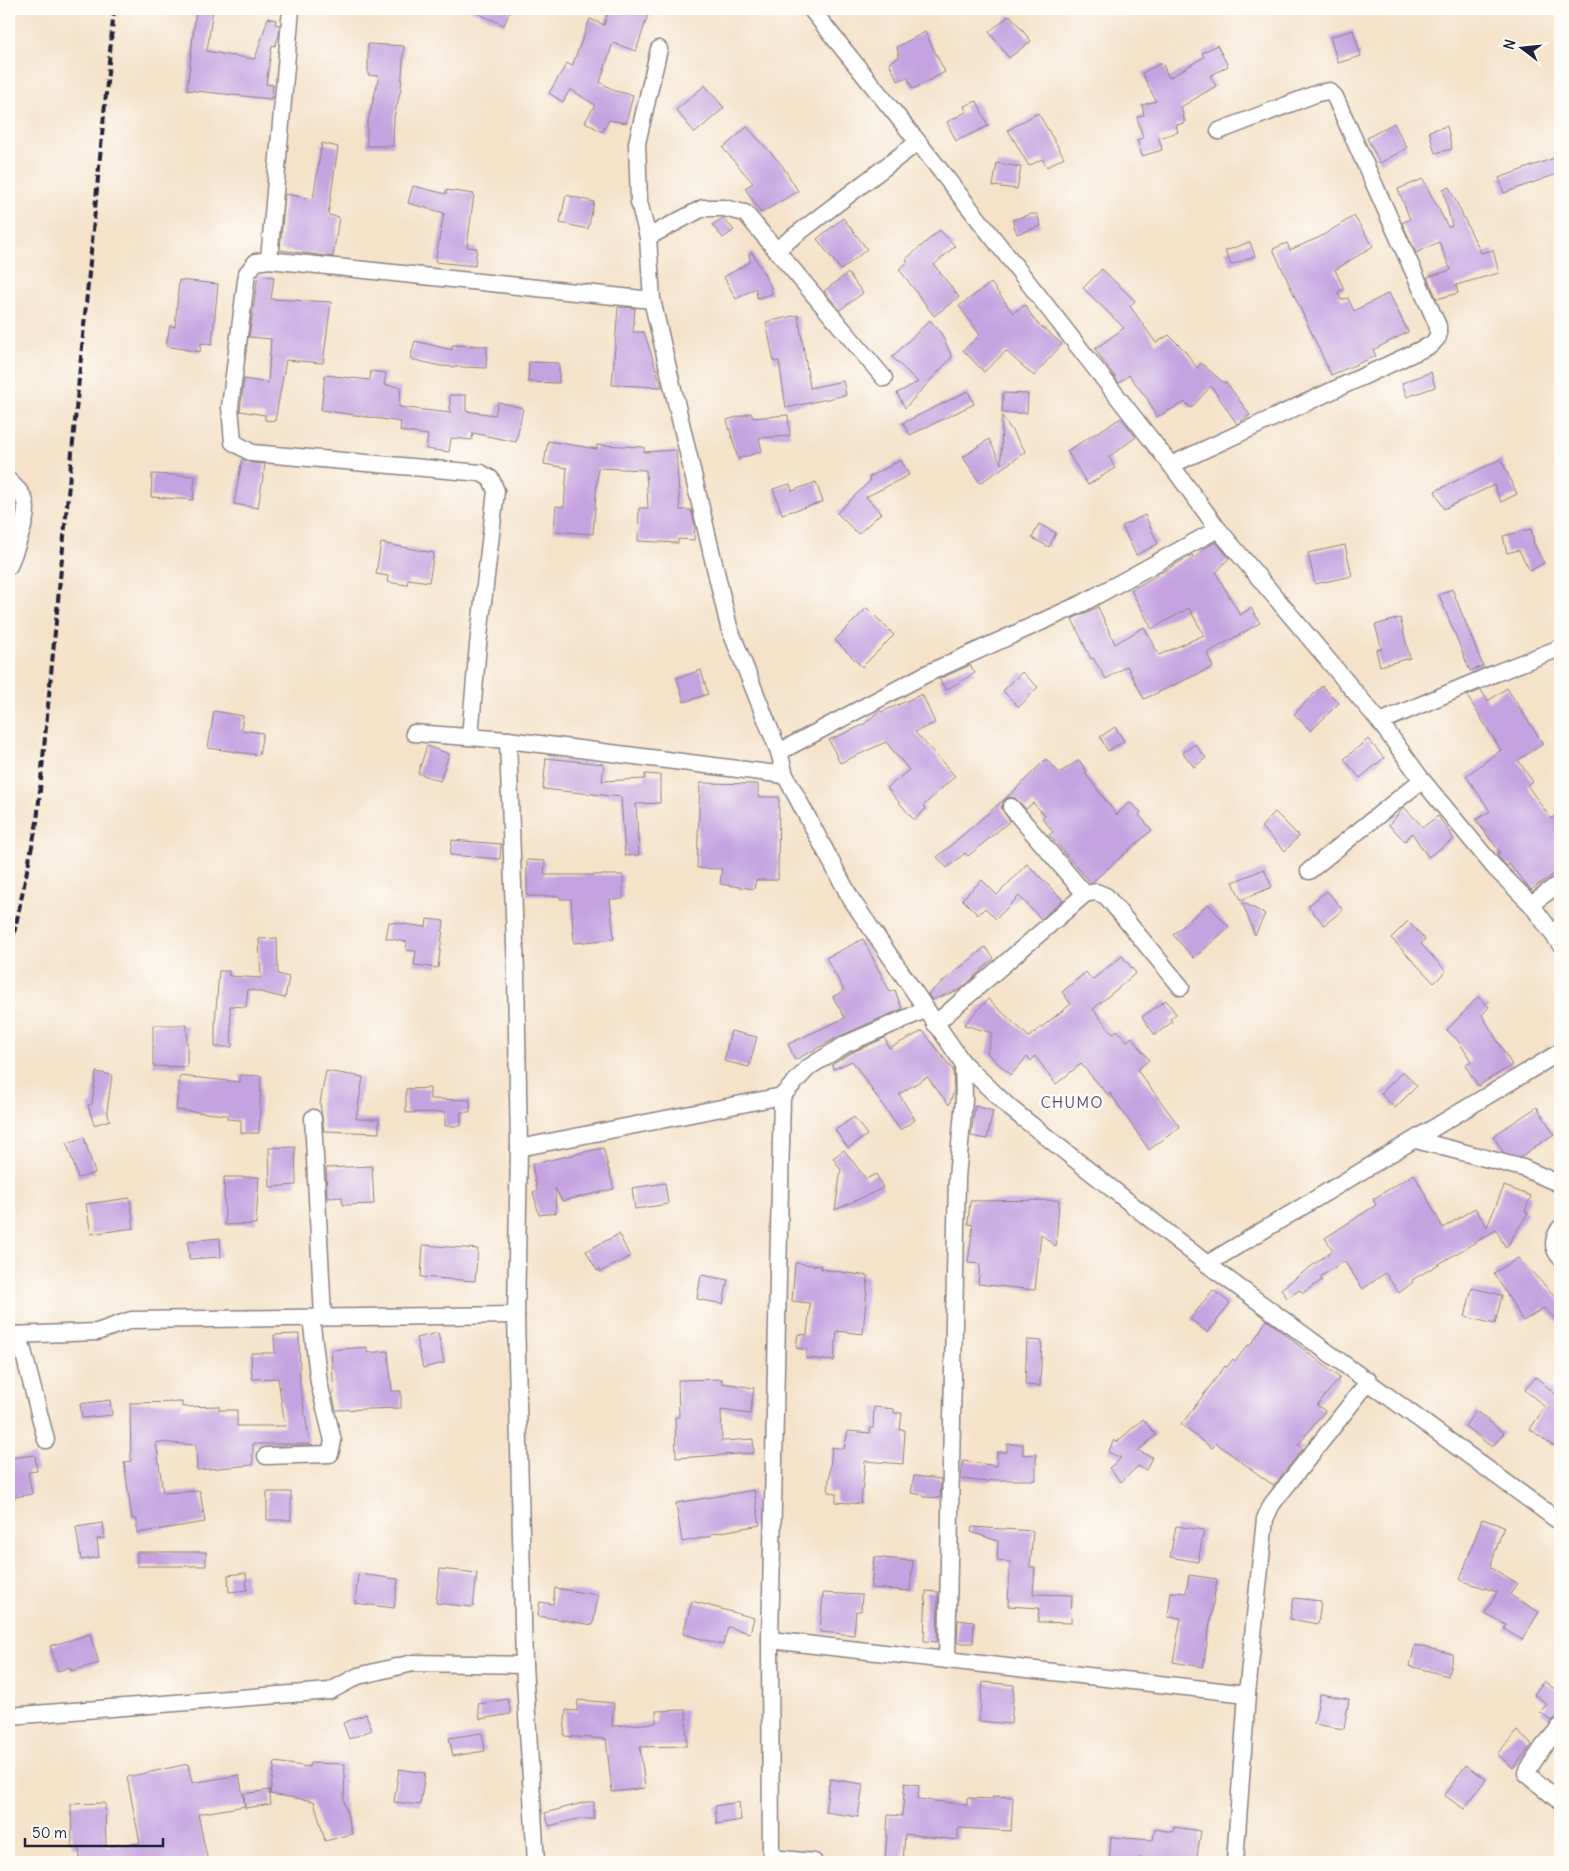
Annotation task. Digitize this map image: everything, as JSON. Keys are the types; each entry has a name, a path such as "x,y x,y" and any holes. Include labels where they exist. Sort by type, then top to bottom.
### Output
{"street":[{"path":"269,260 291,9"},
{"path":"812,9 1171,465 1218,529 1380,722 1422,780 1494,866 1531,904 1560,944"},
{"path":"659,50 637,143 639,202 648,237 652,300 729,626 779,752 785,775 850,899 962,1063 1010,1108 1208,1264 1560,1522"},
{"path":"1171,465 1431,345 1438,338 1438,326 1335,97 1329,91 1318,93 1219,131"},
{"path":"776,250 918,142"},
{"path":"648,237 703,208 724,208 745,213 884,378"},
{"path":"470,736 478,645 496,491 491,479 481,473 252,453 233,442 230,407 247,273 256,262 269,260 652,300"},
{"path":"9,481 22,495 26,503 26,514 9,566"},
{"path":"779,752 926,674 1083,603 1218,529"},
{"path":"1380,722 1496,672 1560,648"},
{"path":"414,733 508,740 785,775"},
{"path":"508,740 514,874 519,1148 516,1314 524,1665 536,1862"},
{"path":"1309,871 1422,780"},
{"path":"1011,807 1085,894"},
{"path":"1531,904 1560,883"},
{"path":"935,1024 1085,894 1096,892 1106,896 1181,987"},
{"path":"519,1148 782,1096 809,1067 846,1044 926,1010"},
{"path":"1208,1264 1560,1052"},
{"path":"947,1660 957,1178 964,1100 962,1063"},
{"path":"782,1096 770,1640 771,1860 814,1862"},
{"path":"266,1456 330,1454 334,1442 319,1383 313,1118"},
{"path":"1416,1140 1523,1168 1560,1184"},
{"path":"1560,1228 1553,1244 1555,1251 1560,1257"},
{"path":"46,1440 14,1335 97,1332 131,1320 516,1314"},
{"path":"1236,1862 1247,1694 1265,1519 1272,1504 1369,1381"},
{"path":"770,1640 1247,1694"},
{"path":"9,1716 330,1691 358,1676 413,1663 524,1665"},
{"path":"1560,1727 1543,1747 1526,1773 1560,1802"}],"building":[{"path":"196,9 213,9 207,51 255,59 268,18 276,20 275,24 280,25 279,35 275,46 272,45 266,84 273,85 271,99 187,90"},
{"path":"468,9 511,9 504,25"},
{"path":"609,9 650,9 636,51 613,43 600,82 615,91 633,95 626,123 609,120 602,132 585,122 595,105 570,89 563,102 549,93 567,63 572,66 590,19 604,25"},
{"path":"1010,15 1031,41 1009,58 989,32"},
{"path":"1353,30 1361,56 1338,63 1330,37"},
{"path":"925,32 945,72 913,89 907,77 898,81 889,63 899,57 897,47"},
{"path":"368,44 404,46 401,89 394,117 393,146 367,146 367,125 379,76 368,75"},
{"path":"1217,45 1228,66 1210,76 1216,86 1181,107 1185,123 1176,125 1178,132 1159,138 1162,150 1142,156 1137,140 1143,138 1137,117 1144,115 1142,105 1156,101 1142,73 1162,63 1169,78 1204,57 1202,53"},
{"path":"705,85 724,108 695,133 676,110"},
{"path":"977,101 988,126 956,141 947,122 966,112 964,106"},
{"path":"1038,113 1064,157 1047,167 1042,159 1029,166 1008,130"},
{"path":"1394,123 1407,148 1380,163 1367,138"},
{"path":"1447,126 1452,149 1435,153 1429,131"},
{"path":"747,127 782,165 798,191 761,213 745,188 753,183 723,148"},
{"path":"322,143 338,147 328,215 339,217 333,257 280,250 285,194 313,199"},
{"path":"1560,156 1560,173 1504,193 1499,178"},
{"path":"997,163 1021,167 1017,189 993,186"},
{"path":"1423,179 1448,227 1452,226 1443,189 1449,187 1481,253 1493,250 1499,273 1456,285 1458,293 1437,299 1427,277 1451,270 1439,242 1416,253 1402,223 1410,219 1398,189"},
{"path":"413,186 446,194 446,190 474,194 467,247 477,248 475,266 435,262 444,213 408,203"},
{"path":"566,195 594,202 588,229 560,223"},
{"path":"1037,214 1041,226 1017,234 1012,220"},
{"path":"1354,216 1373,246 1335,270 1344,289 1338,292 1341,300 1348,298 1354,311 1389,293 1408,332 1373,350 1376,356 1331,375 1273,249 1287,243 1290,250 1320,237"},
{"path":"723,218 734,230 723,238 712,225"},
{"path":"843,218 867,249 841,270 817,239"},
{"path":"940,230 955,246 934,265 959,297 934,316 899,269 908,262 906,259"},
{"path":"1250,242 1255,256 1231,265 1225,251"},
{"path":"752,252 771,287 772,294 757,298 756,288 736,299 724,277 750,262 749,254"},
{"path":"1102,269 1135,301 1130,306 1156,343 1169,335 1185,351 1197,368 1201,363 1224,383 1226,382 1250,415 1237,424 1211,386 1191,408 1185,402 1157,417 1148,400 1129,375 1119,383 1095,349 1124,328 1083,288"},
{"path":"848,273 863,293 840,310 824,291"},
{"path":"258,275 274,277 271,299 331,302 323,363 286,360 275,421 265,420 265,415 240,411 244,379 268,383 271,339 249,337"},
{"path":"179,280 218,284 212,345 201,343 200,352 166,346 170,326 175,327"},
{"path":"991,283 1013,313 1025,305 1035,321 1062,344 1034,376 1006,351 984,372 963,350 980,335 959,306"},
{"path":"618,307 635,308 633,332 644,332 662,387 612,385"},
{"path":"798,315 810,388 843,381 846,395 786,408 779,361 774,362 766,322"},
{"path":"930,320 942,335 952,357 905,408 897,393 918,382 892,357"},
{"path":"415,341 452,350 452,345 487,346 486,368 441,366 410,359"},
{"path":"529,362 559,363 559,383 528,382"},
{"path":"371,371 386,373 384,385 401,387 399,407 450,413 450,395 466,395 466,411 495,415 498,402 523,408 516,442 473,433 472,440 451,438 449,452 426,449 428,435 400,431 401,422 321,410 325,375 370,380"},
{"path":"1431,372 1435,387 1407,397 1402,383"},
{"path":"968,391 974,404 910,435 903,423"},
{"path":"1003,393 1028,394 1027,413 1002,413"},
{"path":"751,413 753,418 788,415 790,436 759,438 762,451 738,459 727,420"},
{"path":"1002,416 1026,452 980,483 963,457 989,439 1001,464"},
{"path":"1121,418 1136,437 1109,457 1115,468 1088,485 1067,451"},
{"path":"548,441 597,449 597,445 644,447 644,452 676,450 680,510 691,510 695,525 694,540 678,539 678,543 638,541 639,508 648,508 646,470 598,468 593,534 554,531 556,506 564,507 567,468 544,464"},
{"path":"242,459 251,463 265,464 258,508 234,504"},
{"path":"1501,459 1517,494 1501,502 1494,485 1444,509 1435,491"},
{"path":"901,460 909,475 866,497 881,513 858,534 837,513 870,481 869,477"},
{"path":"152,474 195,476 193,500 151,497"},
{"path":"816,482 823,502 782,514 773,489 790,484 792,491"},
{"path":"1145,515 1158,544 1136,555 1122,526"},
{"path":"1039,524 1056,533 1049,547 1032,538"},
{"path":"1531,529 1534,544 1544,563 1530,571 1519,550 1507,553 1503,536"},
{"path":"1216,542 1229,558 1216,573 1240,615 1251,608 1260,623 1207,653 1213,667 1144,699 1127,666 1106,679 1093,658 1091,659 1072,619 1098,607 1115,644 1144,627 1159,655 1204,635 1189,608 1152,629 1131,590 1192,555 1194,559 1203,549"},
{"path":"381,543 434,553 429,582 408,579 407,585 387,582 388,576 376,574"},
{"path":"1345,545 1352,576 1315,584 1308,553"},
{"path":"1452,589 1483,666 1470,671 1439,595"},
{"path":"867,608 894,635 862,667 835,640"},
{"path":"1400,618 1410,658 1380,666 1376,650 1382,649 1375,625"},
{"path":"970,665 975,673 946,690 939,679"},
{"path":"701,670 708,694 684,702 677,678"},
{"path":"1022,672 1038,687 1019,707 1003,691"},
{"path":"1322,686 1339,703 1311,731 1294,714"},
{"path":"1507,688 1543,744 1518,760 1533,782 1527,785 1551,819 1560,812 1560,870 1531,890 1509,864 1507,866 1500,859 1497,854 1500,852 1476,820 1490,811 1466,776 1501,750 1467,696 1481,690 1488,701"},
{"path":"922,694 935,723 915,732 955,776 923,806 926,809 914,820 887,788 909,770 886,742 840,763 829,740 863,725 880,710 882,712"},
{"path":"214,711 243,716 241,730 263,733 259,755 208,748"},
{"path":"1115,727 1124,741 1108,751 1100,737"},
{"path":"1368,739 1384,758 1360,778 1344,759"},
{"path":"1195,744 1206,758 1194,767 1183,753"},
{"path":"427,746 449,754 440,781 418,773"},
{"path":"546,758 604,764 602,781 645,779 645,774 660,775 660,803 636,804 639,855 625,856 621,797 543,789"},
{"path":"1046,759 1059,773 1079,760 1087,772 1085,773 1117,815 1129,802 1141,812 1139,815 1152,830 1091,883 1049,835 1053,832 1042,818 1045,815 1033,803 1026,809 1015,798 1009,797 1004,800 1001,808 1010,821 968,856 965,853 947,868 937,857 1014,791"},
{"path":"700,783 758,784 758,797 779,797 778,880 756,880 754,889 720,884 722,869 697,868"},
{"path":"1404,807 1423,827 1438,816 1454,839 1428,857 1412,833 1405,841 1389,825"},
{"path":"1275,812 1299,836 1285,851 1261,827"},
{"path":"452,840 501,844 500,859 450,855"},
{"path":"527,860 545,861 544,875 623,875 623,899 610,899 614,939 574,943 571,899 560,899 560,896 527,896"},
{"path":"1027,864 1063,900 1041,919 1019,896 996,919 985,908 978,915 962,899 982,880 997,895"},
{"path":"1264,869 1272,887 1241,900 1233,882"},
{"path":"1327,891 1343,910 1324,925 1308,906"},
{"path":"1242,902 1265,914 1255,935"},
{"path":"1208,904 1229,927 1194,958 1173,935"},
{"path":"427,919 444,921 438,968 414,965 416,951 406,950 407,942 386,938 389,922 426,927"},
{"path":"1408,921 1425,939 1421,944 1446,971 1434,983 1391,938"},
{"path":"277,938 278,974 289,977 285,998 248,989 246,1007 230,1006 232,1047 215,1047 219,971 229,971 229,976 261,978 259,939"},
{"path":"863,939 890,992 895,990 902,1009 842,1035 795,1060 788,1044 845,1018 833,997 844,990 826,958"},
{"path":"985,947 994,958 961,989 932,1000 928,994"},
{"path":"1122,956 1136,973 1093,1009 1113,1034 1117,1030 1127,1041 1132,1037 1149,1060 1137,1070 1180,1127 1149,1150 1110,1093 1108,1095 1081,1064 1056,1084 1035,1056 1031,1061 1027,1057 1011,1075 987,1053 992,1033 964,1025 988,999 1029,1037 1071,1004 1062,992 1086,972 1092,980"},
{"path":"1478,997 1489,1007 1482,1015 1512,1065 1478,1086 1465,1065 1471,1061 1459,1042 1447,1030"},
{"path":"1166,1000 1176,1014 1170,1019 1172,1022 1155,1035 1142,1017"},
{"path":"153,1025 187,1025 187,1067 153,1066"},
{"path":"731,1031 757,1037 749,1067 724,1061"},
{"path":"923,1031 953,1070 954,1091 949,1105 927,1077 899,1094 915,1120 900,1130 852,1061 834,1069 832,1065 851,1053 885,1038 889,1048"},
{"path":"326,1071 363,1077 356,1119 379,1119 379,1133 324,1131 320,1103"},
{"path":"1403,1071 1417,1086 1395,1108 1381,1094"},
{"path":"96,1072 112,1075 107,1111 110,1120 94,1125 88,1105 92,1104"},
{"path":"240,1075 261,1076 259,1133 241,1133 241,1120 227,1119 227,1115 176,1110 180,1076 240,1082"},
{"path":"430,1088 430,1099 470,1100 470,1112 461,1112 461,1126 445,1126 445,1112 406,1113 406,1089"},
{"path":"975,1106 993,1111 987,1139 971,1136"},
{"path":"1537,1107 1554,1134 1520,1157 1504,1153 1493,1136"},
{"path":"854,1117 867,1135 848,1148 835,1130"},
{"path":"84,1138 95,1173 78,1178 67,1143"},
{"path":"295,1147 296,1185 270,1187 269,1148"},
{"path":"603,1148 614,1189 562,1201 555,1188 556,1213 539,1215 533,1192 537,1191 532,1164"},
{"path":"844,1150 866,1179 876,1174 883,1188 835,1210 841,1170 833,1158"},
{"path":"372,1166 374,1204 343,1205 342,1197 327,1198 326,1168"},
{"path":"1414,1174 1443,1228 1475,1208 1487,1227 1504,1186 1531,1196 1525,1211 1528,1213 1506,1248 1496,1230 1412,1280 1413,1282 1399,1293 1385,1273 1363,1289 1344,1261 1320,1277 1322,1280 1303,1293 1300,1290 1287,1298 1281,1289 1333,1250 1325,1238 1376,1205 1373,1199"},
{"path":"224,1177 259,1177 256,1224 225,1225"},
{"path":"665,1183 668,1204 635,1209 632,1188"},
{"path":"130,1198 134,1228 91,1234 86,1204"},
{"path":"1059,1200 1056,1247 1041,1234 1035,1290 978,1284 980,1264 968,1263 973,1225 968,1224 970,1201"},
{"path":"619,1234 630,1257 600,1272 599,1269 597,1271 586,1251"},
{"path":"220,1238 221,1257 189,1259 188,1241"},
{"path":"423,1245 478,1249 475,1281 421,1277"},
{"path":"1518,1258 1560,1301 1560,1324 1544,1308 1523,1321 1494,1273"},
{"path":"795,1263 821,1266 821,1269 868,1276 863,1334 837,1331 834,1361 806,1358 807,1350 796,1348 798,1334 807,1335 810,1303 792,1301"},
{"path":"701,1275 728,1280 723,1304 697,1299"},
{"path":"1472,1288 1502,1295 1495,1324 1465,1317"},
{"path":"1213,1290 1230,1303 1208,1333 1190,1319"},
{"path":"1267,1320 1340,1378 1317,1405 1325,1411 1298,1445 1303,1448 1274,1486 1216,1443 1212,1448 1181,1425 1225,1366 1227,1367 1233,1359 1235,1361 1248,1345 1250,1346"},
{"path":"438,1333 444,1363 423,1368 416,1338"},
{"path":"299,1334 300,1385 310,1444 253,1444 253,1465 197,1470 196,1445 156,1442 163,1493 200,1491 205,1522 137,1533 137,1519 132,1519 124,1462 131,1461 130,1403 182,1402 182,1407 219,1406 219,1410 237,1410 237,1426 285,1426 278,1378 252,1379 251,1353 275,1353 274,1335"},
{"path":"1027,1340 1042,1341 1040,1386 1025,1385"},
{"path":"367,1347 367,1353 388,1351 392,1391 401,1391 401,1408 336,1410 332,1393 334,1393 331,1350"},
{"path":"1536,1377 1555,1394 1560,1386 1560,1436 1553,1446 1530,1429 1545,1407 1525,1390"},
{"path":"722,1379 722,1383 754,1388 750,1414 721,1410 722,1441 753,1439 754,1453 676,1458 675,1417 679,1417 678,1380"},
{"path":"110,1400 112,1415 82,1418 80,1404"},
{"path":"874,1407 894,1409 894,1413 902,1413 900,1430 905,1430 903,1464 865,1461 861,1504 836,1502 836,1493 828,1492 832,1447 844,1449 848,1431 870,1433 870,1428 873,1428"},
{"path":"1476,1411 1504,1433 1492,1447 1465,1426"},
{"path":"1143,1419 1156,1435 1138,1451 1152,1457 1146,1470 1138,1466 1121,1482 1109,1468 1121,1458 1108,1452 1114,1440 1117,1442"},
{"path":"1007,1444 1023,1444 1023,1455 1036,1454 1036,1480 989,1480 989,1482 961,1479 963,1461 997,1466 997,1452 1007,1452"},
{"path":"35,1455 37,1471 28,1472 32,1494 9,1498 9,1458"},
{"path":"914,1476 941,1479 940,1498 924,1497 924,1495 911,1493"},
{"path":"754,1490 760,1525 711,1534 711,1536 682,1542 676,1503"},
{"path":"267,1492 291,1492 291,1520 267,1520"},
{"path":"1482,1519 1504,1526 1490,1567 1517,1583 1510,1595 1539,1612 1522,1640 1504,1629 1506,1625 1485,1613 1497,1592 1460,1580"},
{"path":"103,1523 105,1538 97,1539 99,1557 81,1560 76,1527"},
{"path":"1176,1526 1204,1530 1198,1562 1170,1557"},
{"path":"972,1527 1033,1531 1030,1567 1035,1567 1033,1594 1072,1595 1071,1623 1038,1622 1039,1608 1008,1606 1010,1562 997,1561 998,1541 971,1532"},
{"path":"137,1552 206,1552 206,1566 137,1566"},
{"path":"874,1557 913,1561 910,1591 871,1588"},
{"path":"440,1569 477,1573 473,1607 436,1603"},
{"path":"246,1573 247,1590 229,1592 228,1575"},
{"path":"358,1574 398,1579 394,1608 355,1603"},
{"path":"1189,1575 1217,1579 1203,1667 1173,1662 1181,1618 1168,1617 1171,1592 1186,1593"},
{"path":"555,1588 598,1595 593,1625 538,1616 540,1602 553,1604"},
{"path":"926,1591 938,1592 937,1642 924,1641"},
{"path":"823,1593 862,1595 861,1611 856,1611 854,1635 820,1632"},
{"path":"1294,1598 1321,1601 1318,1624 1290,1619"},
{"path":"692,1601 754,1618 750,1633 728,1627 723,1645 683,1634"},
{"path":"958,1620 974,1622 973,1643 957,1643"},
{"path":"90,1634 99,1663 71,1671 70,1667 58,1671 50,1646"},
{"path":"1415,1645 1453,1654 1448,1676 1410,1666"},
{"path":"1544,1681 1557,1691 1560,1687 1560,1714 1552,1721 1540,1712 1547,1704 1534,1694"},
{"path":"983,1682 1014,1685 1011,1724 979,1721"},
{"path":"1320,1694 1349,1699 1344,1729 1314,1724"},
{"path":"508,1699 511,1714 480,1719 478,1704"},
{"path":"578,1700 614,1703 612,1726 656,1723 656,1711 686,1710 687,1746 640,1747 645,1788 612,1792 606,1739 564,1736 566,1710 577,1711"},
{"path":"366,1714 372,1730 349,1739 343,1723"},
{"path":"1517,1731 1532,1745 1513,1768 1497,1754"},
{"path":"482,1733 485,1751 453,1756 449,1738"},
{"path":"275,1762 309,1767 310,1763 345,1764 344,1801 352,1834 325,1841 314,1801 270,1794"},
{"path":"188,1764 192,1783 239,1775 245,1806 198,1814 208,1862 80,1862 79,1848 72,1848 71,1804 105,1803 106,1847 140,1843 127,1777"},
{"path":"1466,1765 1486,1779 1464,1809 1444,1795"},
{"path":"399,1769 425,1773 420,1805 394,1802"},
{"path":"830,1779 863,1784 858,1817 825,1812"},
{"path":"905,1783 919,1785 918,1799 967,1805 967,1798 993,1799 993,1796 1013,1797 1011,1831 958,1828 958,1840 905,1834 903,1862 885,1861 888,1815 902,1816"},
{"path":"269,1790 271,1804 245,1808 244,1794"},
{"path":"586,1802 594,1802 594,1819 577,1819 549,1826 545,1813"},
{"path":"739,1802 741,1820 717,1824 715,1806"},
{"path":"1174,1827 1201,1831 1196,1862 1163,1862 1139,1858 1138,1862 1109,1862 1111,1837 1153,1840 1155,1829 1173,1832"}],"railway":[{"path":"9,958 37,822 114,9"}],"district":[{"name":"CHUMO","path":"1072,1102"}]}
